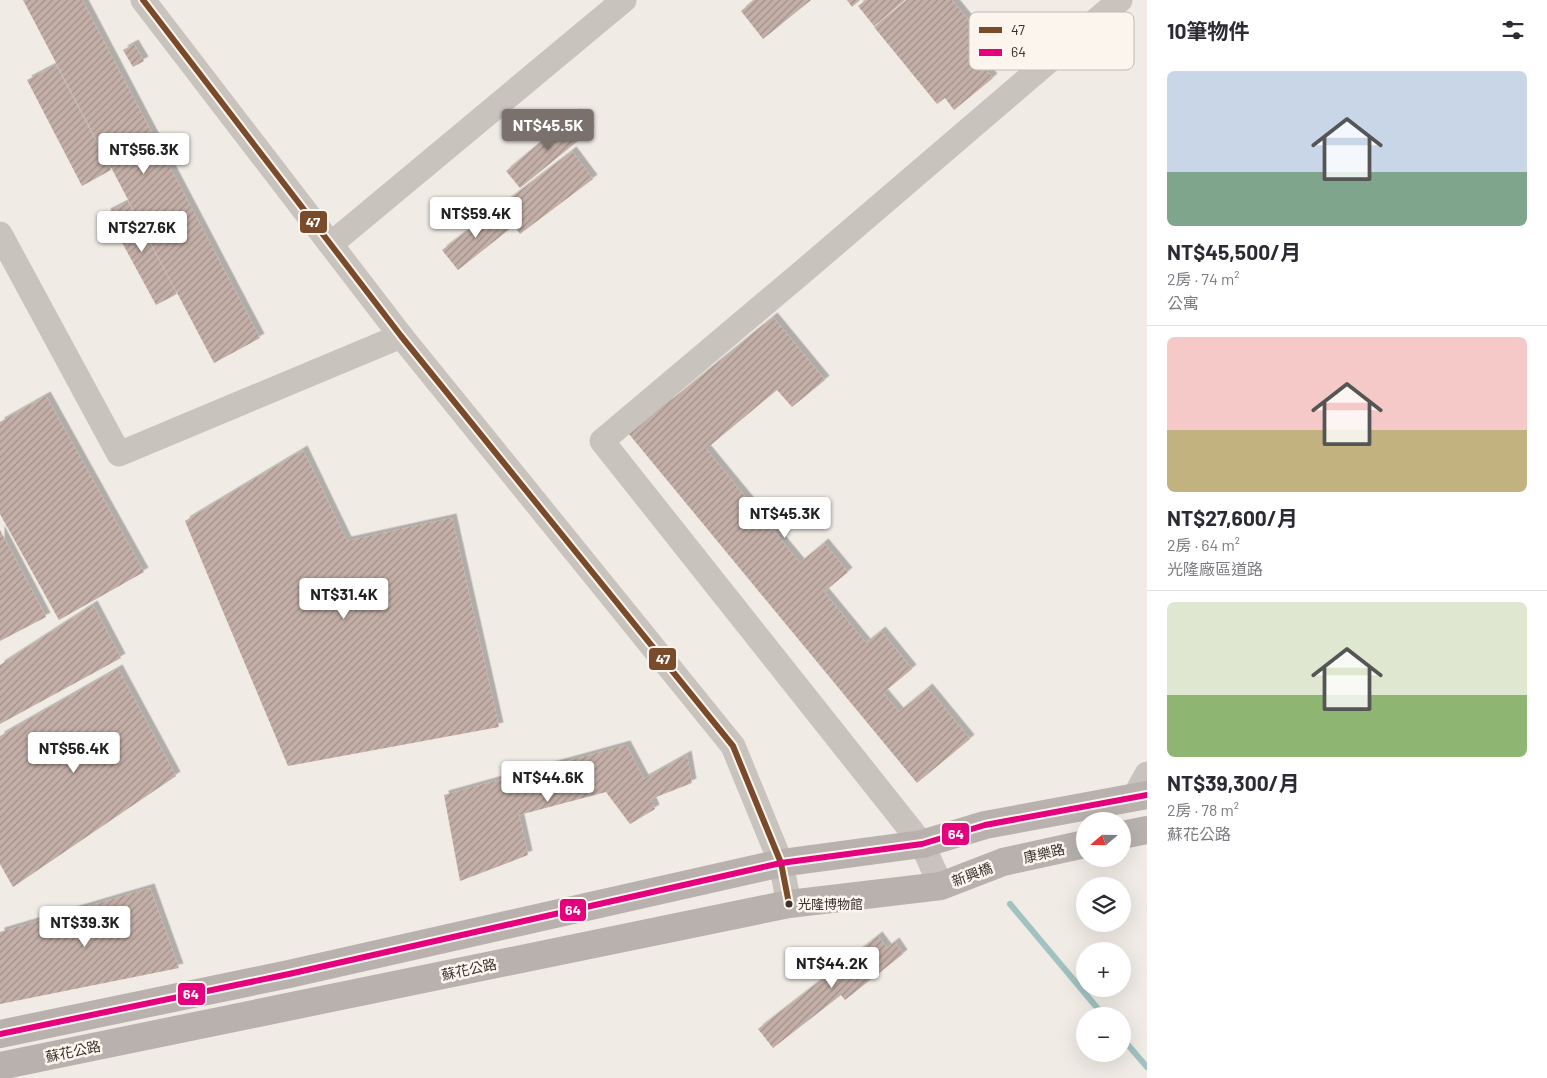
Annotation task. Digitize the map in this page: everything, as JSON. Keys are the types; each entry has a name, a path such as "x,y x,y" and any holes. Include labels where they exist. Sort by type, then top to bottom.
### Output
{"main road":[{"path":"0,1034 289,974 781,863 922,844 986,825 1140,797"},
{"path":"1131,833 1147,830"},
{"name":"康樂路","path":"1003,862 1076,846"},
{"name":"新興橋","path":"941,886 1003,862"},
{"name":"蘇花公路","path":"0,1066 789,904 941,886"}],"street":[{"path":"142,0 401,336 733,746 781,863 789,904"},
{"path":"331,244 624,0"},
{"path":"1106,12 1120,0"},
{"path":"941,886 922,844 602,440 806,269 1038,70"},
{"path":"0,234 119,454 401,336"},
{"path":"1140,797 1147,774"}],"building":[{"path":"23,0 82,0 260,338 214,363"},
{"path":"754,0 811,0 763,39 741,11"},
{"path":"847,0 860,0 852,7"},
{"path":"866,0 905,0 874,26 858,6"},
{"path":"907,0 952,0 969,21 969,70 986,70 993,78 954,110 945,98 937,104 874,27"},
{"path":"134,44 144,61 133,67 123,50"},
{"path":"56,65 111,170 82,186 27,80"},
{"path":"576,113 590,131 520,188 506,171"},
{"path":"572,151 593,179 520,234 499,207"},
{"path":"128,202 177,294 156,305 106,213"},
{"path":"496,209 511,228 458,270 442,250"},
{"path":"773,317 825,380 792,407 777,390 706,449 800,563 824,543 848,572 824,592 866,643 881,631 912,669 883,693 899,712 928,688 970,739 917,783 619,422 657,390 668,403"},
{"path":"46,396 144,572 59,620 0,514 0,422"},
{"path":"303,450 347,541 452,518 499,727 288,766 185,521"},
{"path":"0,530 46,617 0,641"},
{"path":"93,605 121,658 0,724 0,665"},
{"path":"118,669 176,776 13,887 0,864 0,736"},
{"path":"626,745 644,779 687,755 692,783 651,799 655,809 630,824 606,792 519,815 528,855 460,881 444,795"},
{"path":"150,888 179,968 0,1004 0,932"},
{"path":"878,936 887,948 895,942 903,954 845,1000 841,995 773,1048 758,1029"}],"waterway":[{"path":"1010,904 1096,1007"},
{"path":"1131,1048 1147,1067"}],"transit line":[{"name":"47","path":"143,0 401,336 733,746 781,863 789,904"},
{"name":"64","path":"0,1034 289,974 781,863 922,844 985,825 1147,795"}],"place":[{"name":"光隆博物館","path":"789,904"}]}
